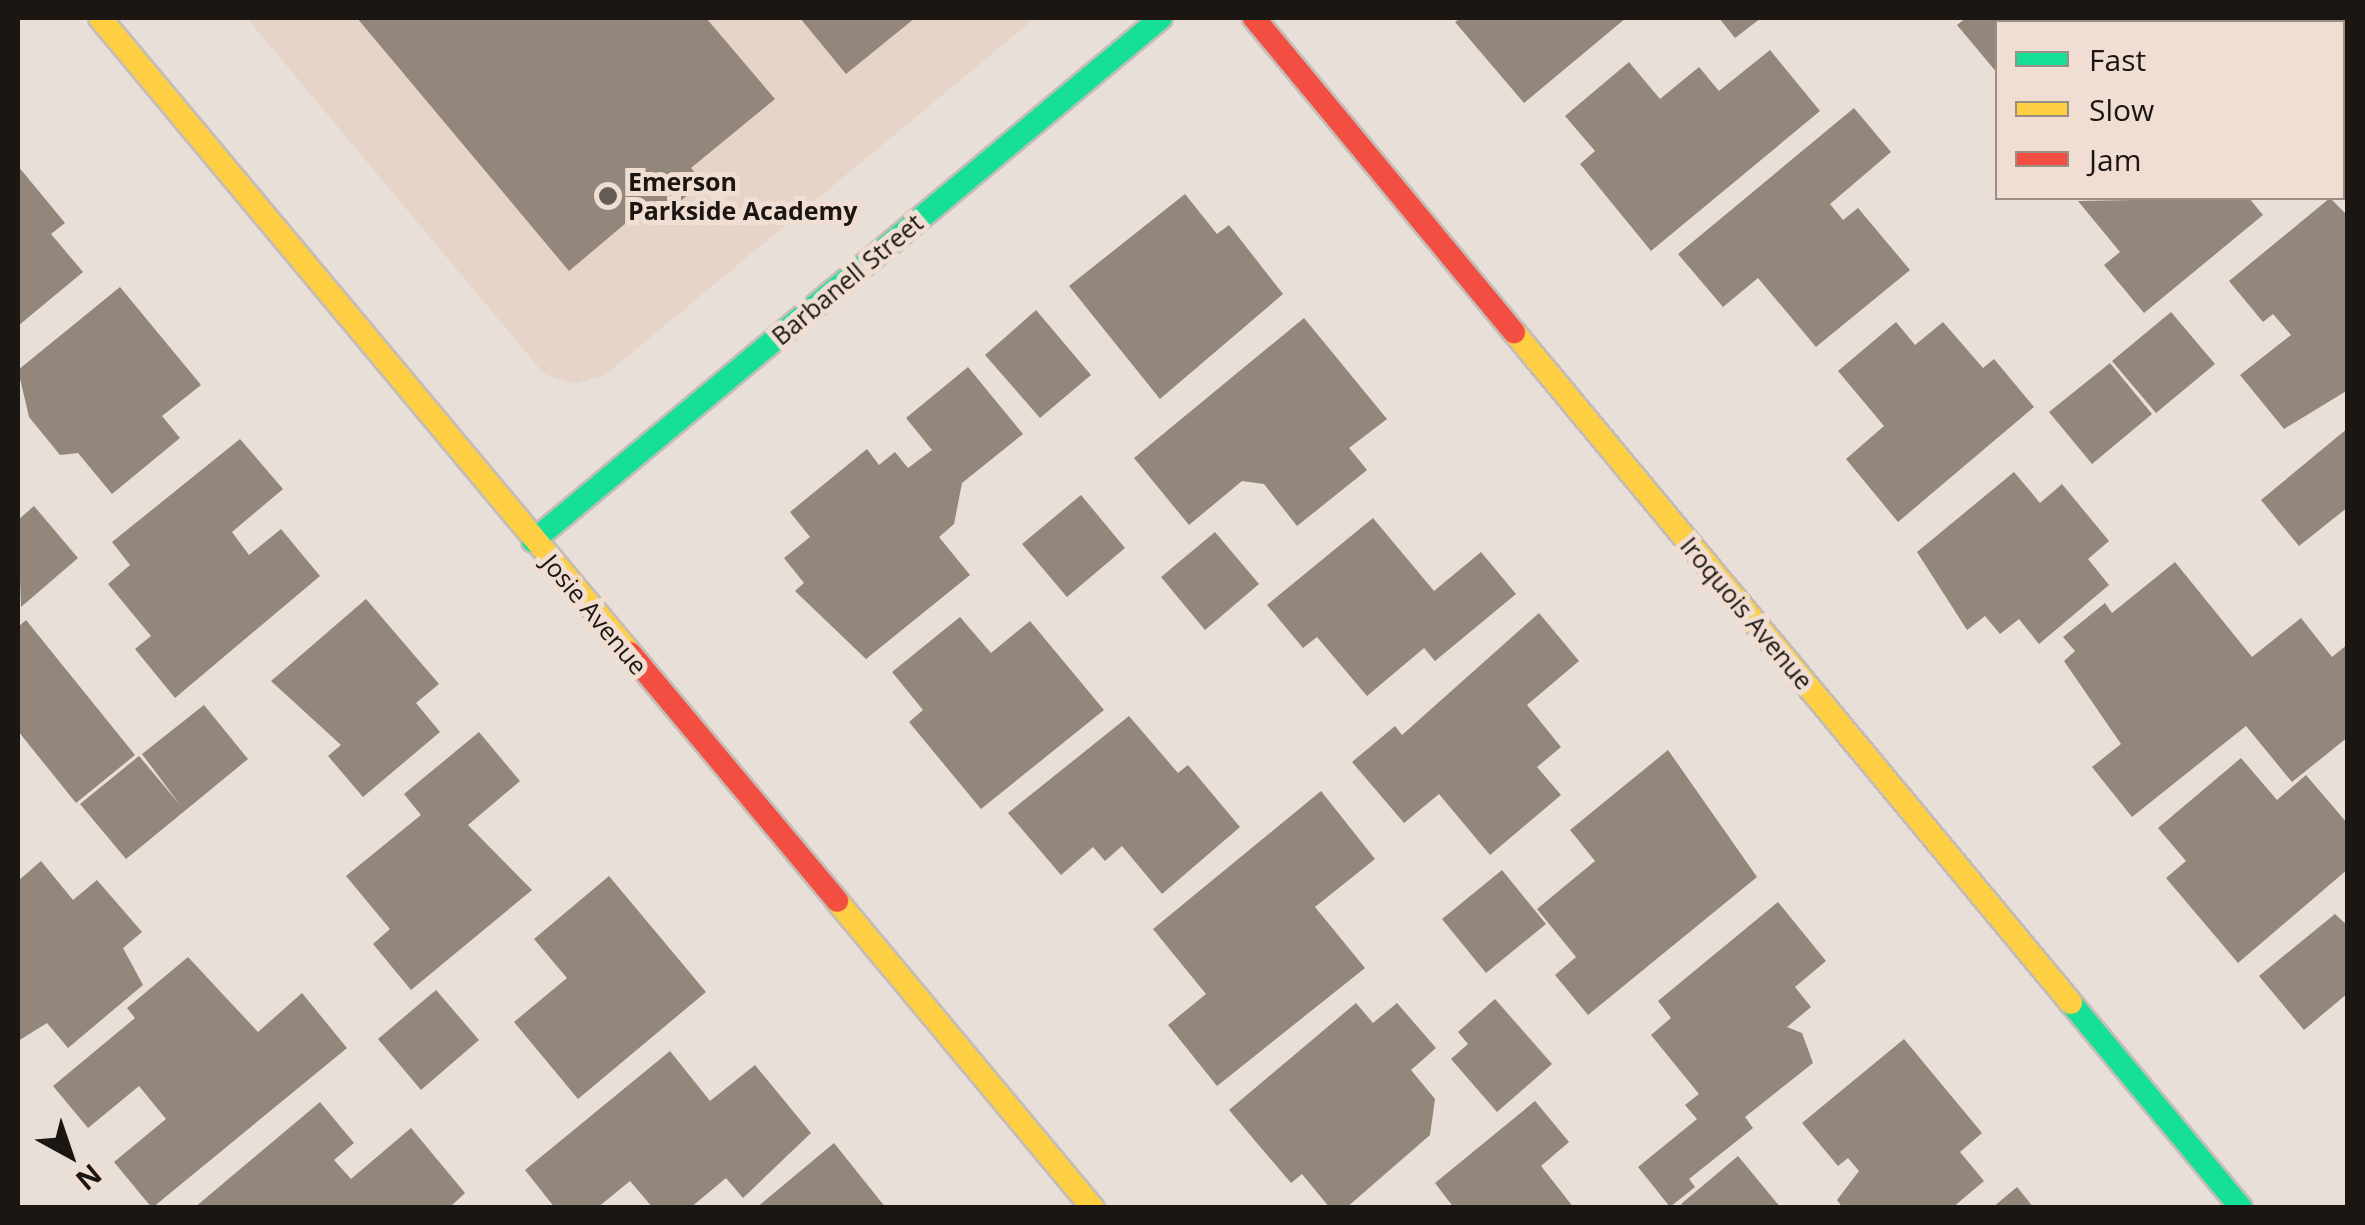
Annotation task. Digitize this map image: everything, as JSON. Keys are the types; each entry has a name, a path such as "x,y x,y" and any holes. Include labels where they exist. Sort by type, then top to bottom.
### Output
{"street":[{"name":"Josie Avenue","path":"100,18 1093,1208"},
{"name":"Barbanell Street","path":"532,540 1161,18"},
{"name":"Iroquois Avenue","path":"1254,18 2241,1208"}],"shaded area":[{"name":"Emerson Parkside Academy","path":"247,18 1035,18 605,375 574,384 544,374"}],"building":[{"path":"357,18 706,18 775,99 691,168 703,182 663,216 651,202 569,271"},
{"path":"800,18 915,18 846,74"},
{"path":"1461,18 1626,18 1524,103 1455,22"},
{"path":"1719,18 1761,18 1735,38"},
{"path":"1966,18 2115,20 1995,20 1995,70 1957,25"},
{"path":"1770,50 1820,111 1651,251 1580,164 1595,151 1565,116 1629,62 1660,99 1699,67 1719,91"},
{"path":"1854,108 1891,152 1830,204 1843,220 1858,208 1910,270 1816,347 1758,278 1723,307 1678,254"},
{"path":"18,166 65,223 51,234 83,272 18,326"},
{"path":"1185,194 1217,234 1229,225 1283,294 1160,399 1069,286"},
{"path":"2251,200 2263,215 2144,313 2104,265 2120,252 2078,201"},
{"path":"2332,200 2348,216 2348,390 2284,429 2240,375 2291,335 2273,314 2263,322 2229,281"},
{"path":"120,287 201,385 162,416 180,438 112,494 78,453 60,455 29,417 18,370"},
{"path":"1036,310 1091,375 1040,418 985,355"},
{"path":"2171,312 2215,364 2156,413 2112,361"},
{"path":"1304,318 1387,419 1349,448 1367,470 1297,526 1264,484 1242,481 1189,525 1134,458"},
{"path":"1896,322 1915,345 1943,322 1983,368 1994,359 2034,407 1898,522 1846,459 1884,426 1838,371"},
{"path":"2110,363 2152,414 2092,464 2049,412"},
{"path":"968,367 1023,434 962,483 954,524 939,537 970,575 866,659 795,591 804,583 784,558 810,537 790,512 867,449 879,465 895,452 908,468 932,450 906,418"},
{"path":"2348,428 2348,507 2299,546 2261,500"},
{"path":"240,439 283,489 232,532 249,555 281,529 320,576 175,698 135,649 151,636 108,584 130,565 112,542"},
{"path":"2014,472 2040,503 2062,484 2109,541 2088,559 2109,585 2039,644 2019,619 2000,634 1985,616 1967,630 1917,552"},
{"path":"1081,495 1125,548 1067,597 1022,544"},
{"path":"34,506 78,558 21,607 18,520"},
{"path":"1373,518 1434,591 1481,552 1516,594 1435,661 1424,648 1367,696 1317,637 1303,648 1267,605"},
{"path":"1215,532 1259,584 1205,630 1161,577"},
{"path":"2175,562 2252,657 2301,618 2332,657 2348,644 2348,737 2292,782 2246,726 2132,817 2092,767 2121,744 2064,661 2075,651 2063,637 2105,603 2112,613"},
{"path":"366,599 439,684 416,703 440,732 363,797 328,756 341,745 271,681"},
{"path":"1539,613 1579,661 1527,705 1561,747 1537,767 1561,795 1490,855 1439,794 1404,823 1352,762 1395,726 1402,735"},
{"path":"960,617 991,653 1030,621 1104,710 981,809 909,722 923,710 892,672"},
{"path":"26,620 135,755 76,803 18,731 18,627"},
{"path":"204,705 248,759 126,859 80,804 139,756 181,806 142,754"},
{"path":"1129,716 1178,773 1188,765 1240,827 1162,894 1122,846 1105,861 1093,847 1061,875 1008,813"},
{"path":"479,732 520,781 468,825 532,890 411,990 373,944 390,929 346,876 421,815 404,794"},
{"path":"1668,750 1757,877 1588,1015 1555,975 1576,957 1537,909 1595,861 1570,830"},
{"path":"2241,758 2277,800 2306,775 2348,824 2348,869 2238,963 2166,878 2186,861 2158,828"},
{"path":"1321,791 1375,859 1315,907 1365,968 1217,1086 1168,1025 1206,994 1153,929"},
{"path":"41,861 73,900 97,880 142,932 123,948 143,985 68,1048 47,1023 18,1041 18,881"},
{"path":"1502,870 1546,924 1486,973 1442,919"},
{"path":"609,876 706,992 578,1099 514,1022 567,978 534,939"},
{"path":"1778,902 1826,961 1795,987 1811,1007 1787,1027 1802,1033 1813,1063 1745,1117 1753,1128 1689,1179 1695,1187 1670,1207 1638,1167 1697,1119 1685,1105 1699,1094 1651,1035 1671,1018 1658,1001"},
{"path":"2335,914 2348,926 2348,993 2304,1030 2259,976"},
{"path":"188,957 258,1032 302,993 347,1048 152,1208 114,1162 166,1119 139,1086 88,1128 53,1086 135,1018 127,1008"},
{"path":"436,990 479,1040 421,1090 378,1039"},
{"path":"1495,999 1552,1064 1497,1112 1451,1059 1468,1044 1458,1032"},
{"path":"1356,1003 1373,1023 1397,1003 1436,1048 1411,1070 1435,1099 1430,1135 1346,1208 1330,1208 1302,1174 1291,1183 1229,1110"},
{"path":"1904,1039 1982,1133 1960,1152 1984,1181 1952,1208 1843,1208 1837,1200 1859,1171 1848,1158 1838,1166 1802,1123"},
{"path":"670,1051 710,1101 755,1065 811,1133 743,1198 726,1178 690,1208 653,1208 630,1181 597,1208 555,1208 525,1170"},
{"path":"1535,1101 1569,1142 1541,1166 1574,1208 1454,1208 1435,1183"},
{"path":"320,1102 354,1143 334,1160 351,1179 411,1128 465,1193 449,1208 194,1208"},
{"path":"834,1143 886,1208 756,1208"},
{"path":"1738,1156 1781,1208 1684,1208 1681,1204"},
{"path":"2017,1187 2034,1208 1992,1208"}],"traffic: fast":[{"path":"533,541 1161,18"},
{"path":"2071,1003 2241,1208"}],"traffic: slow":[{"path":"100,18 630,653"},
{"path":"1514,332 2071,1003"},
{"path":"837,901 1093,1208"}],"traffic: jam":[{"path":"1254,18 1514,332"},
{"path":"630,653 837,901"}],"place":[{"name":"Emerson Parkside Academy","path":"608,196"}]}
